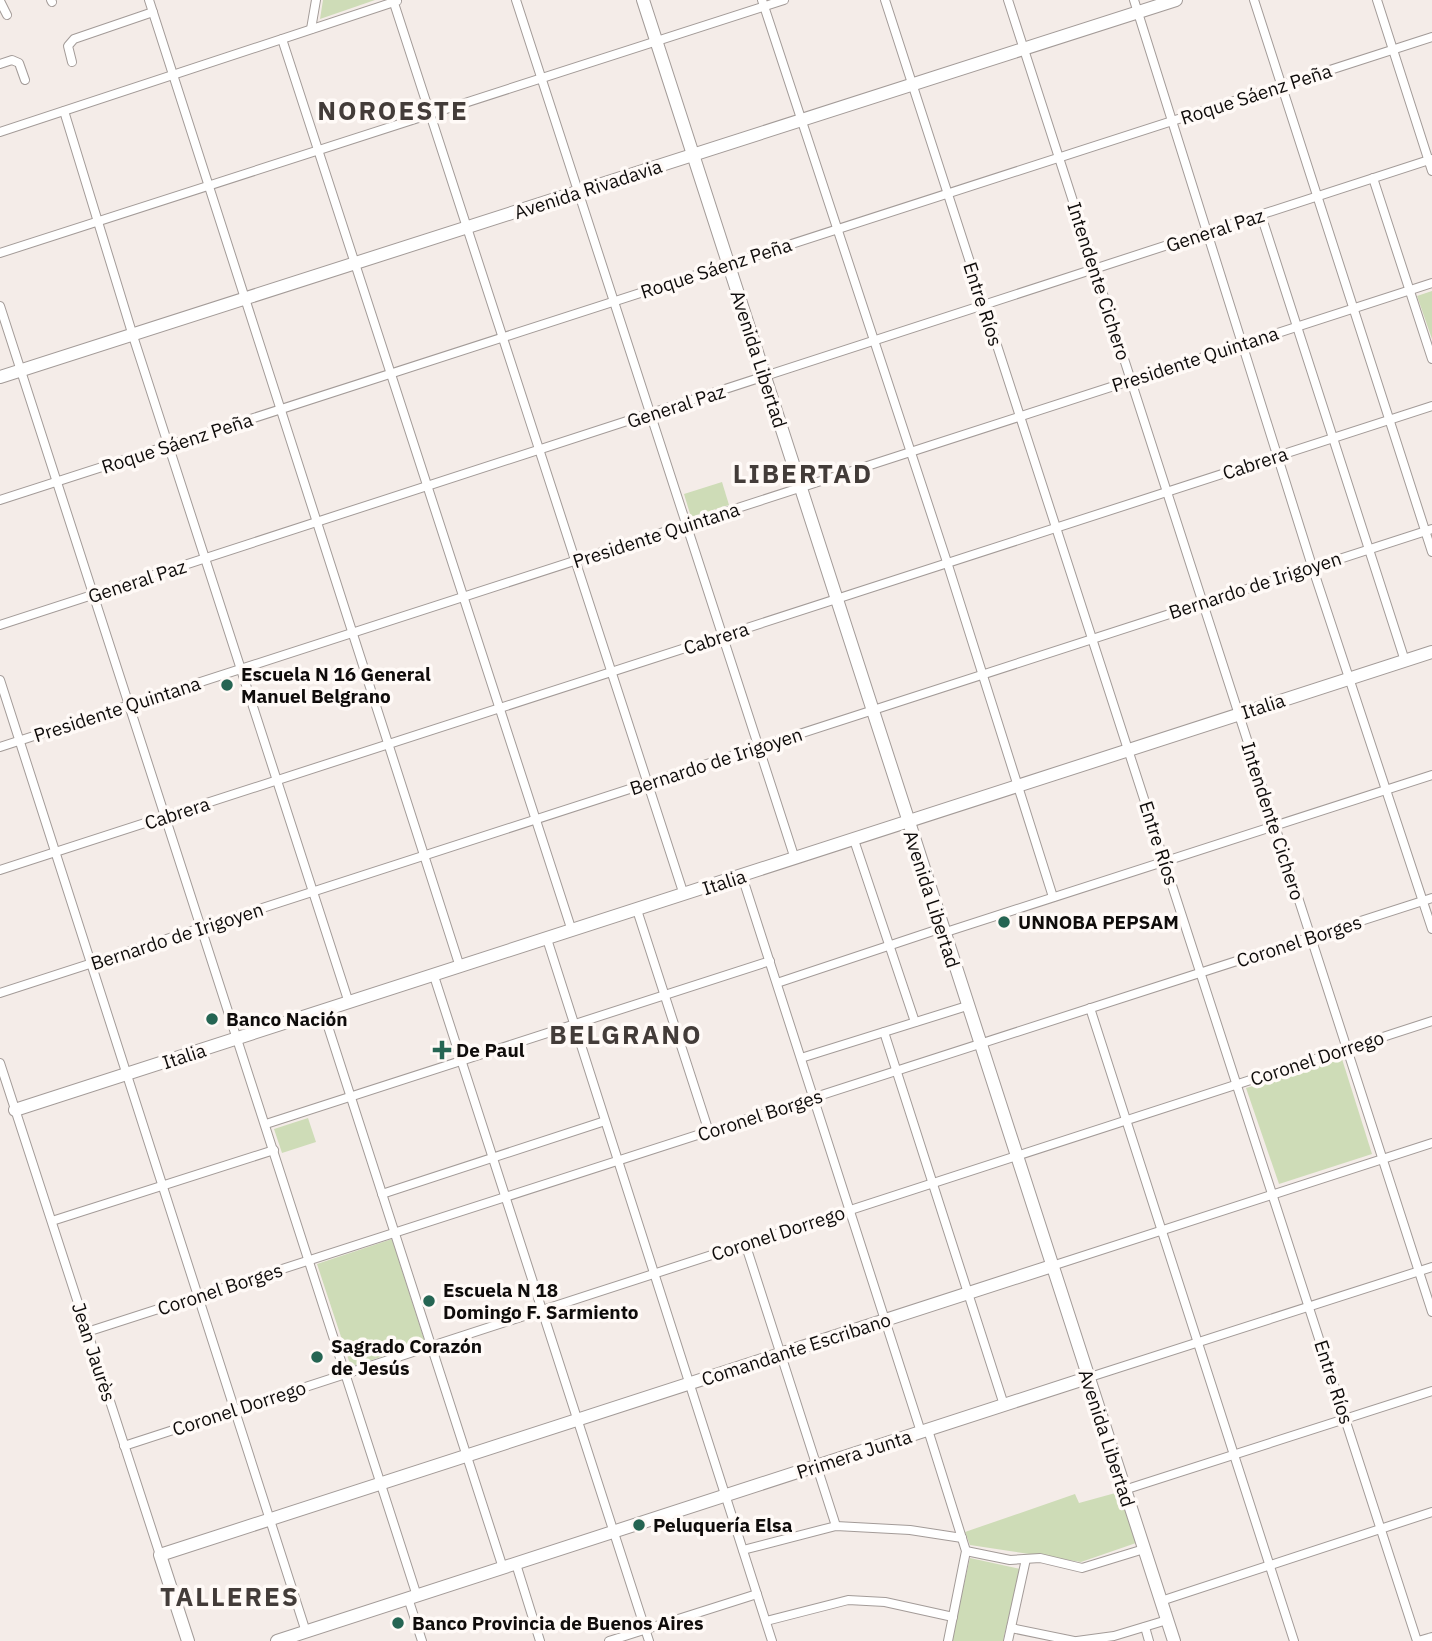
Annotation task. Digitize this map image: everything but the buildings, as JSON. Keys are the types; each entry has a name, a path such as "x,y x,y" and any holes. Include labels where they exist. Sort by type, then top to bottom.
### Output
{"main road":[{"name":"Avenida Libertad","path":"643,0 1174,1641"},
{"name":"Avenida Rivadavia","path":"0,377 1024,49 1136,6 1176,0"},
{"name":"Italia","path":"15,1110 1432,652"},
{"name":"Comandante Escribano","path":"160,1555 1052,1266"},
{"name":"Primera Junta","path":"277,1641 1087,1378"},
{"name":"Jean Jaurès","path":"160,1555 188,1641"}],"street":[{"path":"149,0 460,967"},
{"path":"311,29 316,0"},
{"path":"516,0 795,859"},
{"path":"0,253 657,41 763,3 784,0"},
{"name":"Entre Ríos","path":"885,0 1418,1641"},
{"name":"Intendente Cichero","path":"1008,0 1432,1312"},
{"path":"1254,0 1389,420 1429,530 1432,552"},
{"path":"1377,0 1432,171"},
{"path":"0,1 7,15"},
{"path":"0,132 396,1 466,228 684,895"},
{"path":"763,3 947,562 1052,897"},
{"path":"1136,6 1312,566 1387,790 1427,899 1432,929"},
{"path":"72,62 68,46 74,39 153,12"},
{"name":"Roque Sáenz Peña","path":"0,500 1432,37"},
{"path":"282,39 572,931"},
{"path":"0,64 12,60 19,63 25,80"},
{"path":"64,111 133,336 349,1003"},
{"name":"General Paz","path":"0,625 1430,160"},
{"path":"1373,178 1432,359"},
{"path":"1261,215 1405,660"},
{"name":"Presidente Quintana","path":"0,747 1432,284"},
{"path":"0,306 381,1483 413,1597 422,1641"},
{"name":"Cabrera","path":"0,870 1432,406"},
{"name":"Bernardo de Irigoyen","path":"0,993 1429,530"},
{"path":"0,680 270,1519 302,1635"},
{"path":"777,983 889,945 1052,897 1432,775"},
{"path":"854,840 915,1022"},
{"path":"742,876 885,1320 966,1551 948,1641"},
{"name":"Coronel Borges","path":"88,1332 1427,899"},
{"path":"637,910 709,1132"},
{"path":"547,939 772,1641"},
{"path":"266,1124 770,961"},
{"path":"434,976 649,1641"},
{"path":"802,1058 967,1006"},
{"path":"1090,1008 1294,1641"},
{"path":"323,1011 467,1456 540,1641"},
{"name":"Coronel Dorrego","path":"124,1446 1432,1021"},
{"path":"884,1032 1004,1405"},
{"name":"Jean Jaurès","path":"0,1063 160,1555"},
{"path":"382,1194 605,1121"},
{"name":"Comandante Escribano","path":"1052,1266 1432,1143"},
{"path":"51,1221 274,1150"},
{"path":"745,1243 819,1465 836,1526"},
{"name":"Primera Junta","path":"1087,1378 1432,1267"},
{"path":"1124,1490 1432,1391"},
{"path":"1161,1601 1432,1512"},
{"path":"743,1550 836,1526 910,1530 962,1538"},
{"path":"966,1551 1010,1560 1040,1558 1082,1569 1144,1549"},
{"path":"1008,1641 1026,1559"},
{"path":"610,1641 757,1594"},
{"path":"766,1621 848,1600 885,1602 953,1617"},
{"path":"1011,1628 1076,1641 1145,1628 1167,1620"},
{"path":"1145,1628 1149,1641"},
{"path":"1418,1641 1432,1637"}],"green space":[{"path":"323,0 375,0 320,19"},
{"path":"1432,291 1432,339 1417,296"},
{"path":"722,482 729,505 691,517 684,494"},
{"path":"1342,1059 1372,1154 1279,1184 1246,1088"},
{"path":"308,1118 316,1142 282,1153 274,1129"},
{"path":"392,1239 425,1342 351,1367 317,1264"},
{"path":"1119,1492 1136,1543 1081,1562 970,1545 965,1532 1075,1494 1079,1503"},
{"path":"970,1558 1020,1569 1003,1641 951,1641"}],"place":[{"name":"Escuela N 16 General Manuel Belgrano","path":"227,685"},
{"name":"UNNOBA PEPSAM","path":"1004,922"},
{"name":"Banco Nación","path":"212,1019"},
{"name":"De Paul","path":"442,1050"},
{"name":"Escuela N 18 Domingo F. Sarmiento","path":"429,1301"},
{"name":"Sagrado Corazón de Jesús","path":"317,1357"},
{"name":"Peluquería Elsa","path":"639,1525"},
{"name":"Banco Provincia de Buenos Aires","path":"398,1623"}],"district":[{"name":"NOROESTE","path":"393,110"},
{"name":"LIBERTAD","path":"803,473"},
{"name":"BELGRANO","path":"626,1034"},
{"name":"TALLERES","path":"230,1596"}]}
